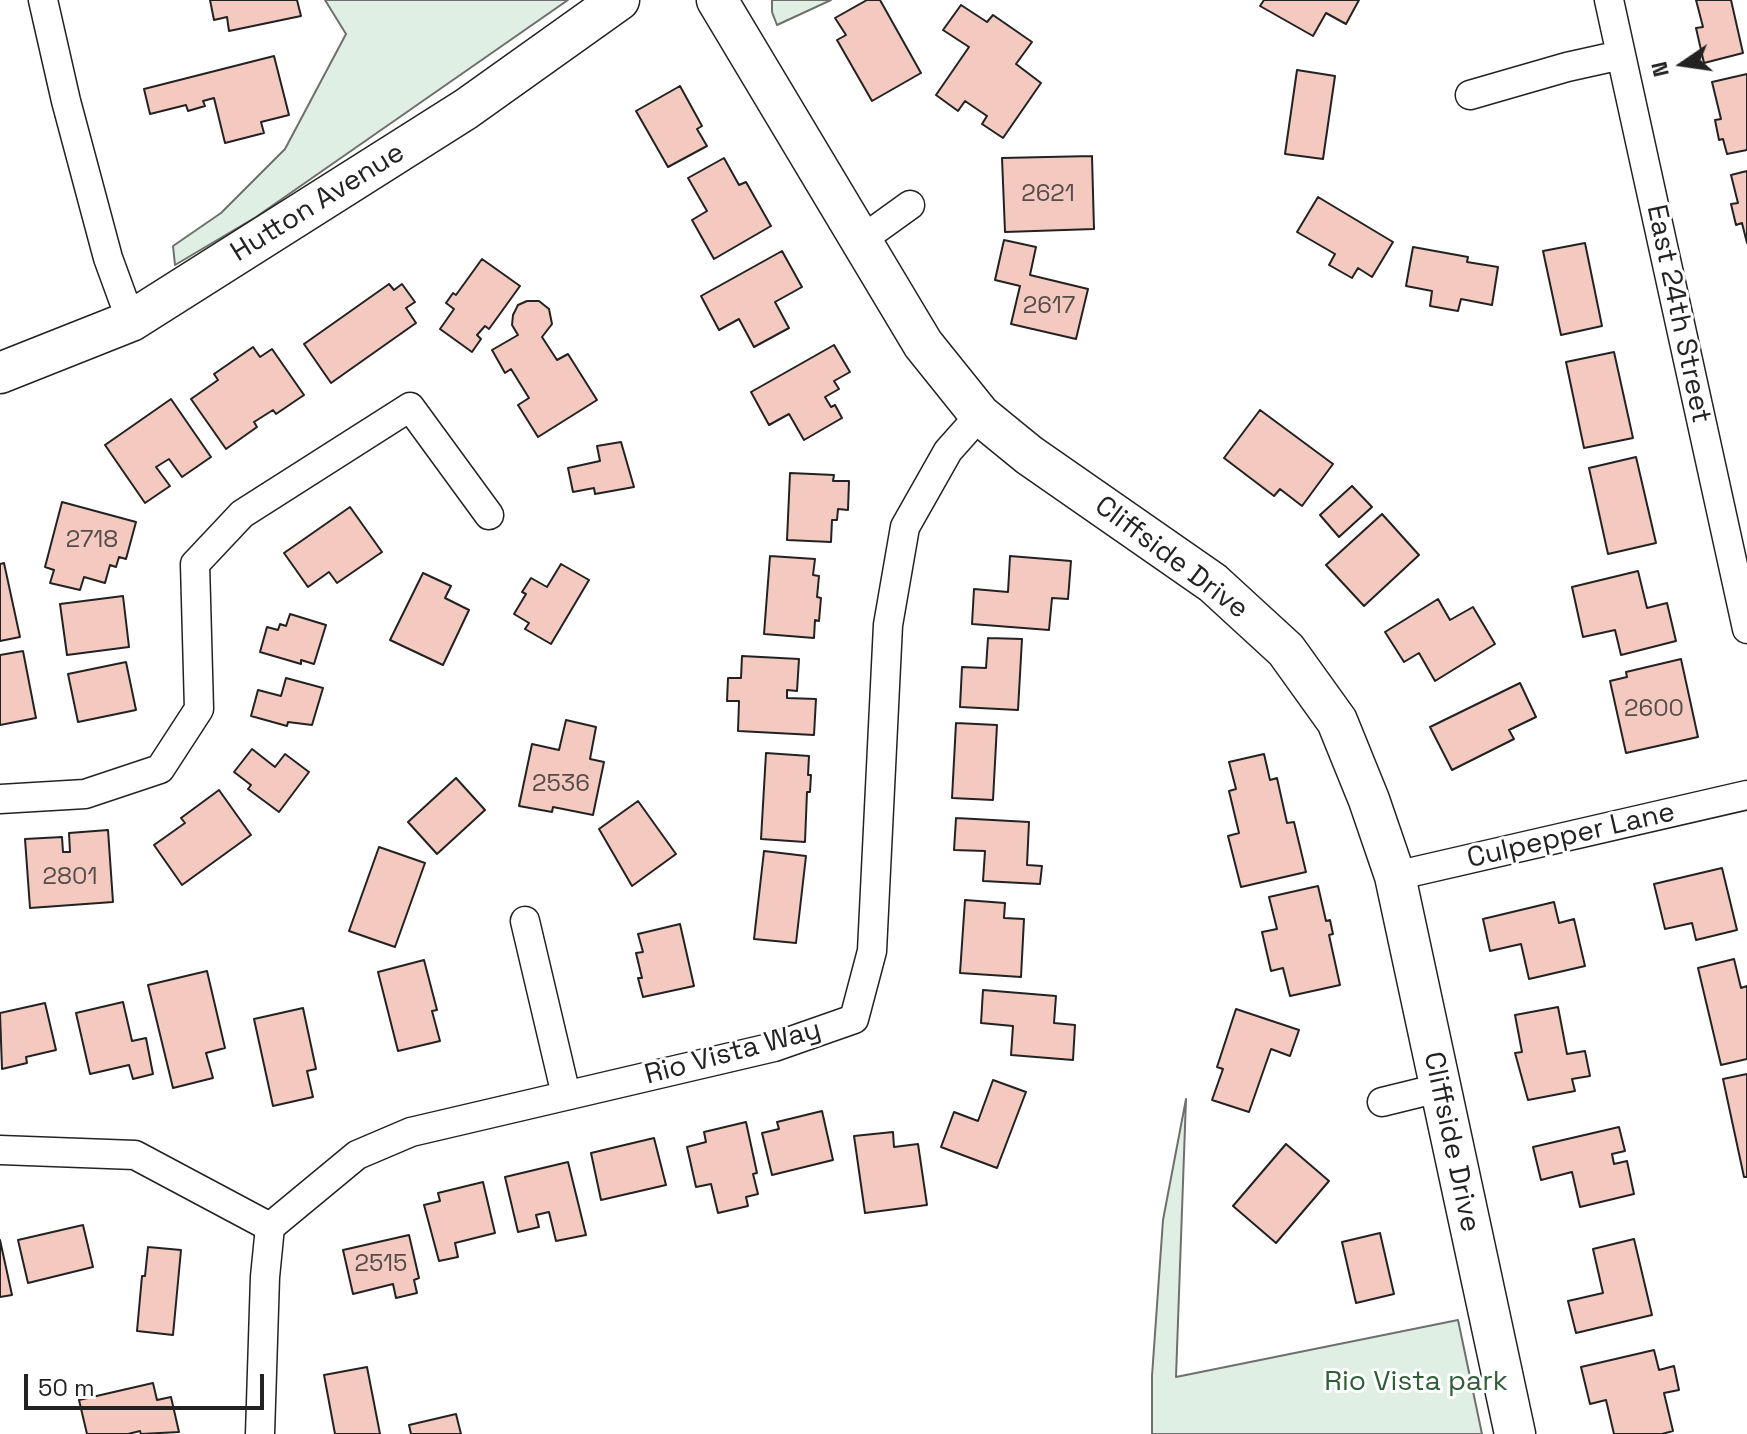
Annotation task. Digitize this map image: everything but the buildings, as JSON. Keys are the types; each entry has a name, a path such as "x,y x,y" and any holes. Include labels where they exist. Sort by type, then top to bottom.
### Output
{"street":[{"path":"43,0 108,258 131,321"},
{"name":"Hutton Avenue","path":"0,373 131,321 466,109 619,0"},
{"name":"Cliffside Drive","path":"717,0 923,344 980,415 1029,455 1213,583 1286,650 1337,721 1395,876 1515,1434"},
{"name":"East 24th Street","path":"1609,0 1747,629"},
{"path":"1470,95 1621,55"},
{"path":"860,241 910,205"},
{"path":"0,799 85,794 160,769 199,709 195,564 242,514 410,407 489,515"},
{"name":"Rio Vista Way","path":"270,1227 357,1155 411,1132 774,1047 854,1019 872,951 888,625 905,527 948,451 980,415"},
{"name":"Culpepper Lane","path":"1395,876 1747,795"},
{"path":"525,921 566,1095"},
{"path":"1382,1102 1439,1088"},
{"path":"0,1150 135,1155 270,1227 265,1277 260,1434"}],"green space":[{"path":"325,0 568,0 256,217 175,265 173,246 221,213 285,149 346,34"},
{"path":"772,0 831,0 777,25"},
{"name":"Rio Vista park","path":"1186,1099 1176,1377 1458,1320 1482,1434 1152,1434 1152,1376 1163,1220"}]}
